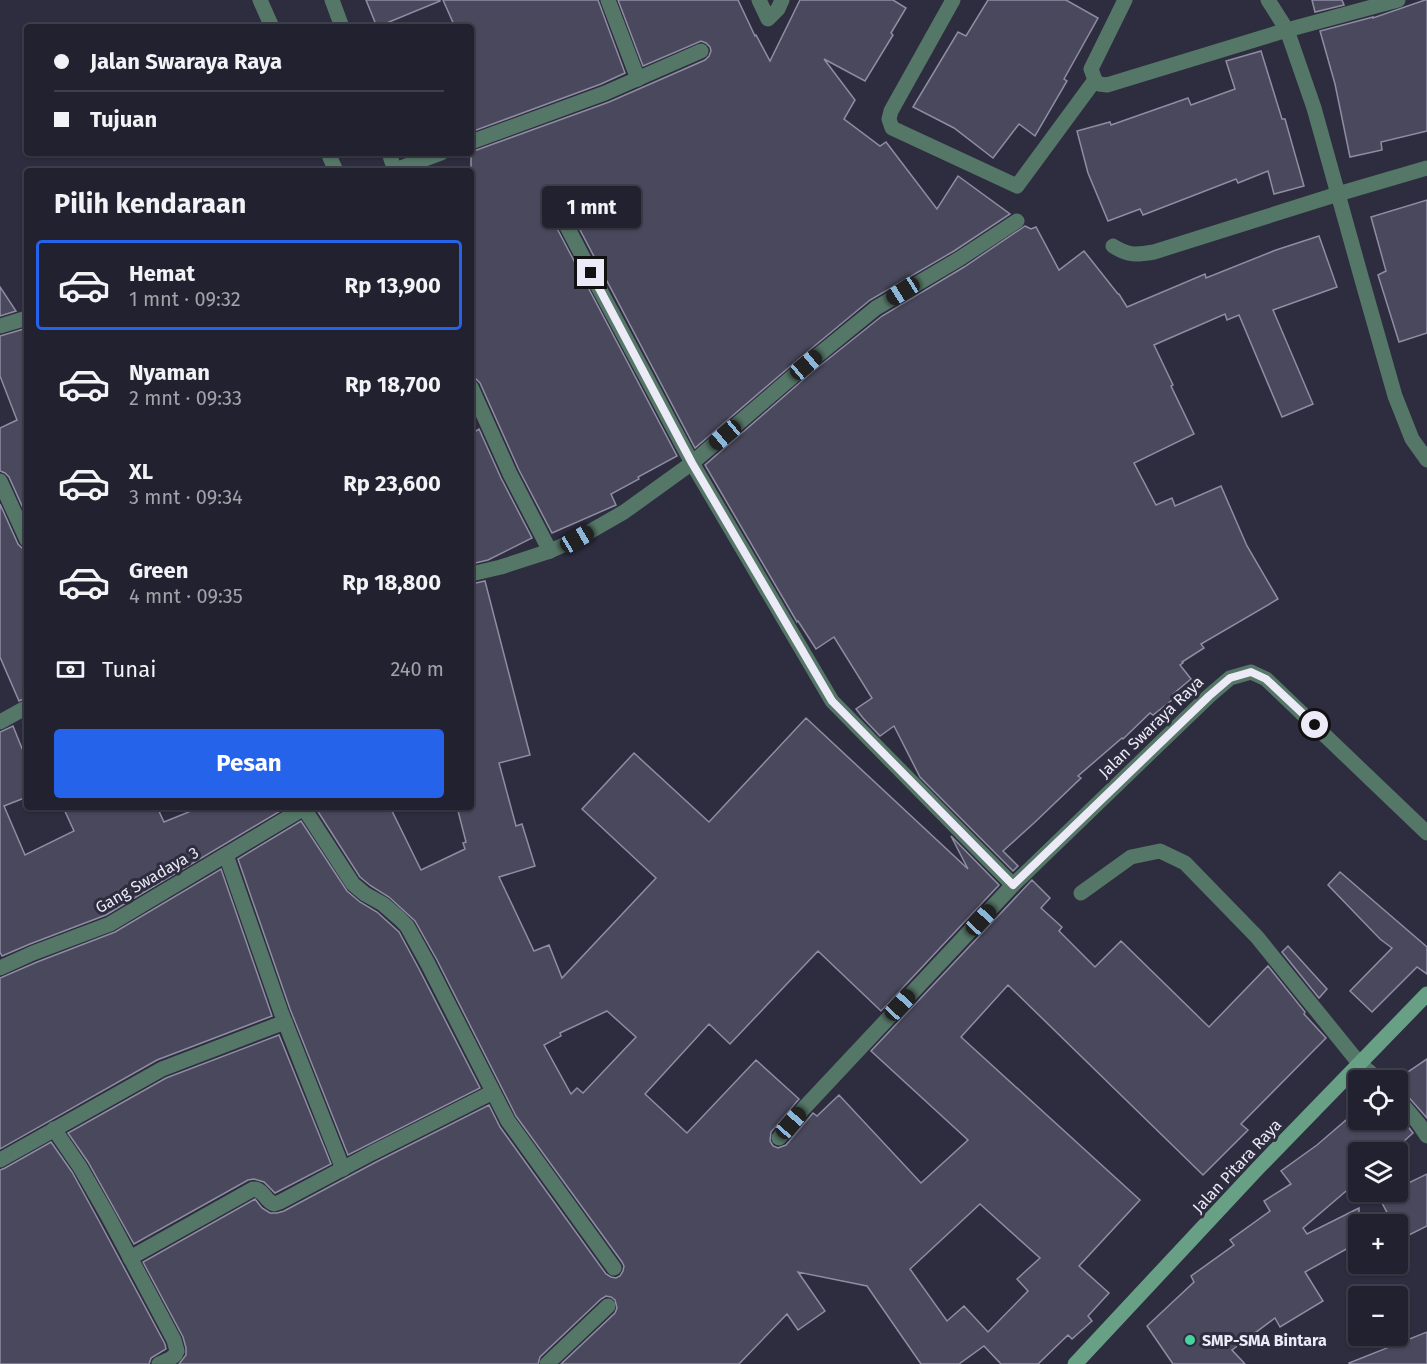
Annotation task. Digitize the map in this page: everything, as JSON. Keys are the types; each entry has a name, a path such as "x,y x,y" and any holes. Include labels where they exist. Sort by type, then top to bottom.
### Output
{"main road":[{"name":"Jalan Pitara Raya","path":"1075,1364 1259,1167 1427,994"}],"street":[{"path":"260,0 271,24"},
{"path":"332,0 341,24"},
{"path":"608,0 638,79"},
{"path":"759,0 768,19 778,9 782,0"},
{"path":"953,0 891,111 889,119 892,128 1017,186 1095,80"},
{"path":"1125,0 1091,69 1099,84 1107,85 1287,30 1398,0"},
{"path":"1269,0 1287,30 1314,108 1395,396 1412,439 1427,460"},
{"path":"474,141 638,79 701,51"},
{"path":"400,168 433,156"},
{"path":"1113,246 1129,255 1154,252 1427,168"},
{"path":"561,214 692,463 832,701 1013,885"},
{"path":"474,573 549,551 577,539 624,512 692,463 876,308 959,259 1017,221"},
{"path":"0,326 24,319"},
{"path":"474,394 510,474 549,551"},
{"path":"0,481 24,533"},
{"name":"Jalan Swaraya Raya","path":"779,1138 804,1108 1013,885 1230,678 1251,672 1266,679 1427,833"},
{"path":"0,722 24,709"},
{"name":"Gang Swadaya 3","path":"0,968 110,924 298,810"},
{"path":"305,810 353,884 383,904 407,926 508,1121 614,1268"},
{"path":"1081,893 1131,857 1160,851 1185,863 1257,937 1359,1063 1367,1070"},
{"path":"226,855 285,1022 344,1168"},
{"path":"0,1160 162,1069 285,1022"},
{"path":"130,1258 254,1189 258,1189 269,1202 274,1204 493,1092"},
{"path":"1408,1111 1427,1136"},
{"path":"54,1130 80,1167 176,1346 175,1355 159,1364"},
{"path":"547,1364 608,1306"}],"building":[{"path":"366,0 440,0 384,24 376,24"},
{"path":"443,0 598,0 625,73 474,131 474,24 454,24"},
{"path":"618,0 738,0 770,61 800,0 893,0 906,8 891,33 893,35 865,81 824,59 855,100 844,119 880,146 886,142 937,209 958,176 1010,214 954,251 870,300 695,448 570,211 562,205 556,207 551,214 552,219 677,456 611,494 616,505 552,533 519,470 480,383 474,378 474,168 471,168 471,156 474,156 474,151 609,102 705,60 711,51 710,47 701,41 643,66"},
{"path":"988,0 1066,0 1098,18 1064,79 1067,81 1035,136 1019,124 993,158 954,128 913,107 958,32 966,36"},
{"path":"1312,0 1342,0 1344,5 1315,12"},
{"path":"1427,0 1427,131 1381,142 1382,150 1350,157 1335,84 1320,31 1373,18"},
{"path":"1261,51 1282,119 1285,119 1304,186 1274,194 1268,171 1238,183 1236,179 1143,215 1140,209 1108,221 1088,173 1077,131 1110,122 1111,125 1188,98 1191,105 1235,89 1226,61"},
{"path":"1427,200 1427,333 1399,342 1378,275 1386,271 1371,217"},
{"path":"1025,226 1031,229 1036,227 1059,270 1084,251 1127,307 1205,274 1206,278 1276,250 1319,236 1337,287 1273,310 1313,404 1282,417 1239,315 1227,320 1225,314 1154,345 1194,434 1134,463 1156,505 1172,498 1175,506 1221,486 1247,546 1278,599 1201,644 1204,648 1182,662 1180,665 1191,679 1173,694 1176,697 1153,715 1150,713 1078,776 1081,778 1003,851 1018,866 1013,871 920,777 894,726 880,736 856,709 872,698 834,637 816,649 797,622 705,465 812,372 882,316 964,267"},
{"path":"0,287 16,311 0,316"},
{"path":"24,329 24,510 9,477 0,471 0,428 17,420 0,376 0,336"},
{"path":"479,429 532,538 488,560 474,563 474,432"},
{"path":"0,504 18,544 24,549 24,698 19,701 0,657"},
{"path":"485,581 530,755 499,763 516,826 522,824 535,866 499,877 534,951 549,945 562,978 656,878 582,809 634,753 709,822 806,718 968,869 951,836 999,885 881,1011 818,951 730,1044 709,1024 645,1094 687,1133 756,1060 799,1099 771,1132 770,1141 773,1146 778,1148 786,1145 813,1113 817,1116 839,1095 921,1183 968,1140 871,1051 1032,880 1050,898 1041,908 1062,927 1059,931 1095,967 1121,941 1209,1027 1268,966 1305,1012 1304,1014 1326,1038 1241,1124 1248,1130 1203,1175 1008,985 961,1037 1140,1200 1079,1266 1109,1293 1088,1316 1092,1321 1072,1339 1068,1335 1038,1364 1001,1364 984,1346 959,1364 921,1364 867,1286 798,1272 825,1311 798,1330 787,1314 739,1364 561,1364 615,1313 617,1308 615,1300 606,1296 540,1357 538,1364 179,1364 186,1355 183,1337 143,1262 255,1199 262,1208 270,1213 284,1211 489,1105 500,1127 606,1274 616,1278 623,1271 622,1262 516,1116 415,921 389,897 360,877 317,810 391,810 421,870 465,849 463,843 466,842 458,810 474,810 474,583","holes":["607,1011 636,1037 583,1093 577,1088 571,1094 544,1045 561,1036 560,1033","980,1204 1040,1258 1017,1279 1028,1291 988,1332 964,1306 947,1321 910,1269"]},
{"path":"13,726 24,754 24,798 4,806 25,855 74,831 64,810 158,810 164,822 194,810 282,810 106,915 2,956 0,952 0,732"},
{"path":"301,821 347,891 377,912 399,932 480,1088 348,1155 290,1009 238,859"},
{"path":"221,869 272,1016 157,1060 0,1149 0,978 115,932"},
{"path":"1340,872 1427,947 1427,974 1417,967 1372,1012 1350,991 1392,948 1380,939 1328,885"},
{"path":"1288,946 1327,989 1319,998 1282,952"},
{"path":"279,1035 331,1164 275,1193 264,1182 248,1180 134,1244 88,1162 68,1133 166,1078"},
{"path":"1427,1059 1427,1118 1408,1096 1408,1072"},
{"path":"1348,1118 1348,1130 1408,1130 1408,1127 1413,1133 1403,1142 1348,1142 1348,1189 1303,1228 1307,1234 1359,1208 1359,1214 1348,1214 1348,1248 1305,1272 1323,1301 1280,1327 1275,1318 1232,1350 1245,1364 1173,1364 1147,1326 1194,1282 1191,1276 1234,1245 1230,1240 1270,1211 1264,1201 1291,1184 1281,1171"},
{"path":"51,1142 72,1172 165,1344 166,1349 151,1358 149,1364 0,1364 0,1170"},
{"path":"1427,1174 1427,1226 1408,1236 1408,1214 1388,1214 1382,1202 1408,1202 1408,1183"},
{"path":"1427,1332 1427,1364 1349,1363 1392,1346 1408,1346 1408,1340"}],"place":[{"name":"SMP-SMA Bintara","path":"1190,1340"}],"route":[{"path":"591,273 692,463 832,701 1013,885 1230,678 1251,672 1266,679 1315,725"}]}
